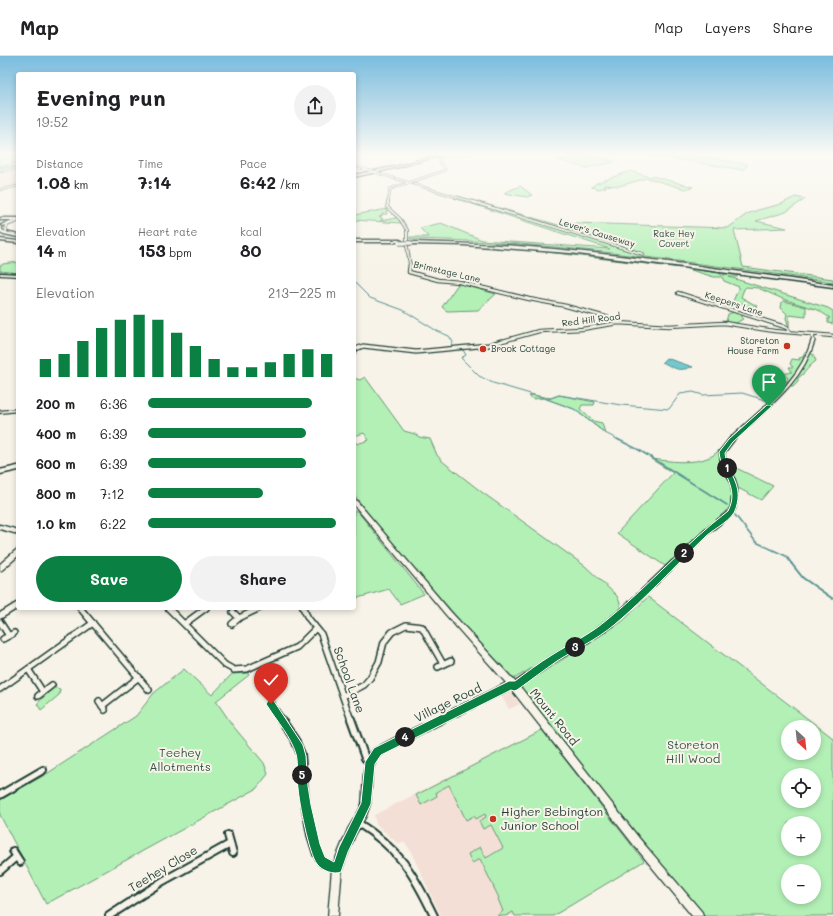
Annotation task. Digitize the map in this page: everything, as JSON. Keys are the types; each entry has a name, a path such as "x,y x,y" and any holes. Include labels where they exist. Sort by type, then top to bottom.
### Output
{"highway":[{"path":"1,227 0,230 3,233 16,236"},
{"path":"0,239 16,242"},
{"path":"0,244 16,242"},
{"path":"356,242 411,242 484,245 558,251 833,285"}],"main road":[{"path":"1,227 3,223 0,220 16,220"},
{"path":"1,227 16,221"},
{"path":"0,273 16,275"},
{"path":"0,412 16,410"},
{"name":"Mount Road","path":"356,505 511,686 698,916"},
{"path":"0,568 16,554"},
{"name":"Village Road","path":"370,762 377,752 511,686"},
{"path":"333,916 337,868 343,850 366,804 370,762"}],"street":[{"name":"Brimstage Lane","path":"390,194 387,206 401,218 407,231 407,246 410,258 409,272 438,280 459,282 529,299 566,306 627,323"},
{"name":"Lever's Causeway","path":"448,194 643,254"},
{"path":"6,231 7,225 16,221"},
{"name":"Keepers Lane","path":"678,293 802,333"},
{"path":"610,323 612,319"},
{"name":"Red Hill Road","path":"356,349 363,346 416,352 464,348 489,345 539,331 582,329 610,323 669,326 724,323 774,331 789,331 833,336"},
{"path":"511,686 582,643 610,624 705,533 730,513 733,508 735,490 733,481 723,462 722,452 731,440 769,406 796,375 810,356 814,338 813,334"},
{"path":"0,472 16,468"},
{"path":"0,527 16,531"},
{"path":"0,616 16,606"},
{"path":"82,610 149,690"},
{"path":"170,610 226,665 234,670 247,669 297,646 316,628"},
{"path":"184,624 203,610"},
{"path":"232,624 239,618 256,610"},
{"name":"School Lane","path":"304,610 308,618 321,634 366,758 370,762"},
{"path":"233,612 239,618"},
{"path":"0,622 11,634 3,639"},
{"path":"0,689 93,623"},
{"path":"343,696 367,683 379,662 384,642 398,627 410,625 422,627 441,666 451,661"},
{"path":"28,669 43,692"},
{"path":"102,706 139,677"},
{"path":"38,696 52,685"},
{"path":"271,704 298,745 301,756 306,805 314,844 321,861 329,867 337,868"},
{"path":"0,795 43,770"},
{"path":"357,822 388,842 403,860 416,879 434,916"},
{"path":"228,835 232,853"},
{"name":"Teehey Close","path":"109,916 163,881 230,844"},
{"path":"0,871 16,857"}],"shaded area":[{"path":"511,692 520,704 509,709 502,697"},
{"name":"Higher Bebington Junior School","path":"542,730 644,861 553,916 441,916 409,848 404,842 397,843 376,824 374,815"}],"green space":[{"path":"511,194 532,195 527,197"},
{"name":"Rake Hey Covert","path":"458,196 572,229 575,227 575,223 728,228 747,214 781,204 795,197 805,199 786,212 756,221 787,228 734,230 743,267 833,279 833,282 569,248 410,239 410,237 428,237 420,228 441,223 482,240 610,249 454,198"},
{"path":"388,209 386,210 387,214 382,214 382,216 379,217 383,219 380,221 396,218 395,217 397,216 401,223 356,220 356,215"},
{"path":"539,251 581,254 680,268"},
{"path":"16,262 16,273 0,271 0,266 3,264"},
{"path":"684,268 720,273 721,275 725,275 724,273 738,275 737,277 729,277 828,308 833,311 833,324 828,323 828,318 830,318 818,310 783,299 758,288 746,287 741,297 757,307 746,306 746,304 740,303 735,307 731,306 739,287 724,281 722,277 714,277"},
{"path":"458,284 496,294 478,310 447,311 442,307"},
{"path":"784,301 806,307 806,317 789,315 789,327 786,318 787,314 781,308 782,302"},
{"path":"734,312 741,314 743,319 736,323 726,322 728,314"},
{"path":"804,353 813,354 816,361 798,378 798,381 793,386 791,386 790,382 786,382 788,378 783,374 792,372 789,367 793,367 790,364 792,359 800,360 799,358 803,357"},
{"path":"365,377 404,431 415,434 419,437 430,439 437,455 442,461 483,493 585,566 617,596 620,603 620,609 582,638 512,680 371,518 356,497 356,443 357,444 369,440 364,433 356,435 356,379 360,380"},
{"path":"559,395 595,402 594,405 582,405 580,409 593,421 602,423 605,433 574,409 544,398 533,399 529,396 551,398"},
{"path":"724,445 720,451 720,459 730,483 732,498 730,507 665,566 617,533 673,473 651,459 681,462 696,461 712,456"},
{"path":"729,465 773,486 761,500 738,488"},
{"path":"356,511 424,594 400,604 389,589 356,598"},
{"name":"Storeton Hill Wood","path":"648,597 809,720 781,720 781,760 821,760 821,729 833,738 833,916 703,916 519,687 623,621"},
{"name":"Teehey Allotments","path":"184,669 212,695 232,674 248,673 249,675 216,701 233,726 264,763 268,774 256,789 46,904 0,815 0,800 48,773 136,716 154,693"},
{"path":"53,687 60,689 59,695 41,710 37,704"},
{"name":"Higher Bebington Junior School","path":"542,730 644,861 553,916 515,916 513,912 506,916 497,916 503,911 498,899 499,898 480,859 472,863 468,854 480,847 486,858 503,848 491,825 483,829 479,821 486,817 485,814 476,819 474,816 466,820 449,785 436,792 437,796 421,805 416,795"}],"water":[{"path":"666,358 693,367 687,369 675,368 662,362"}],"waterway":[{"path":"356,284 370,298 403,310 437,331 449,336 453,342 451,347"},
{"path":"463,350 466,355 461,358 479,376 493,383 544,398 574,409 605,433 639,450 727,505"},
{"path":"548,399 559,395 621,405 669,409 680,394 693,392 703,395 742,393 768,401"},
{"path":"735,515 756,542 786,556 792,564"},
{"path":"791,563 803,578 833,599"}],"place":[{"name":"Storeton House Farm","path":"787,346"},
{"name":"Brook Cottage","path":"483,349"},
{"name":"Higher Bebington Junior School","path":"493,819"}],"route":[{"path":"271,704 287,726 298,745 301,756 306,805 314,844 321,861 329,867 337,868 351,832 363,813 366,804 370,762 377,752 512,684 514,686 555,658 582,643 610,624 693,544 730,513 733,508 735,490 728,469 723,462 722,452 731,440 769,406"}]}
